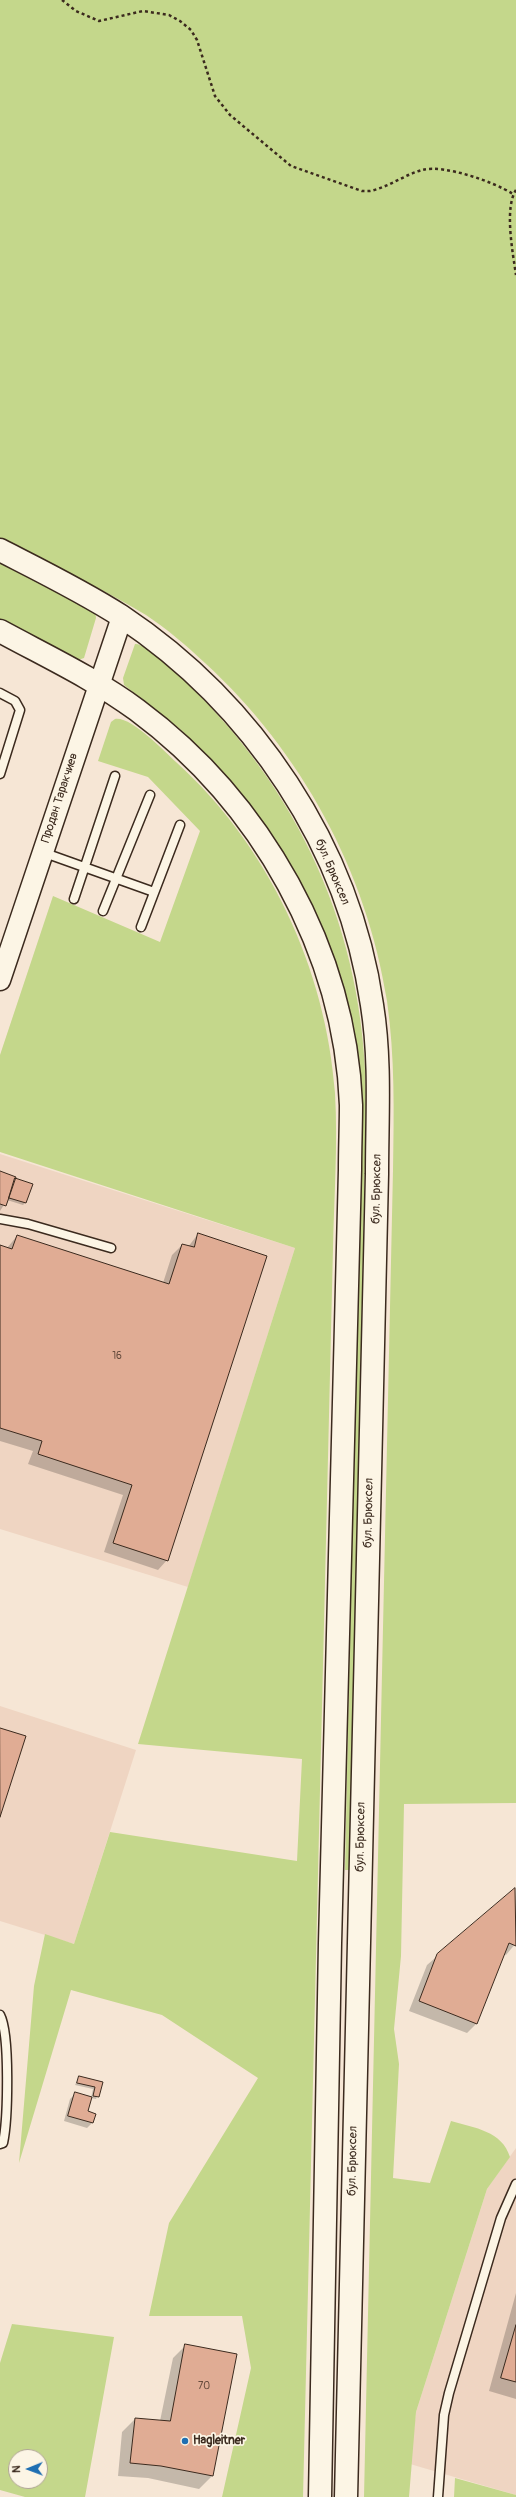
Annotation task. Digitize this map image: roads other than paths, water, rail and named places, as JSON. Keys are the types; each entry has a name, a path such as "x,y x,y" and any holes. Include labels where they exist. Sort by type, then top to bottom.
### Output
{"main road":[{"name":"бул. Брюксел","path":"0,550 92,598 122,617 187,666 245,726 273,762 297,799 327,854 354,925 369,986 378,1064 377,1174 346,2497"},
{"path":"0,631 98,684 137,710 181,746 208,772 242,812 285,878 308,924 327,976 340,1027 351,1104 330,1943 320,2497"}],"street":[{"name":"Продан Таракчиев","path":"0,980 98,684 122,617"}],"lane":[{"path":"0,693 14,701 20,710 0,774"},
{"path":"74,899 115,776"},
{"path":"103,911 150,795"},
{"path":"141,927 180,825"},
{"path":"42,852 154,892"},
{"path":"0,1219 28,1224 111,1248"},
{"path":"0,2015 6,2033 5,2135 3,2143 0,2144"},
{"path":"438,2497 444,2415 449,2393 501,2218 516,2186"}],"place":[{"name":"Hagleitner","path":"185,2441"}]}
